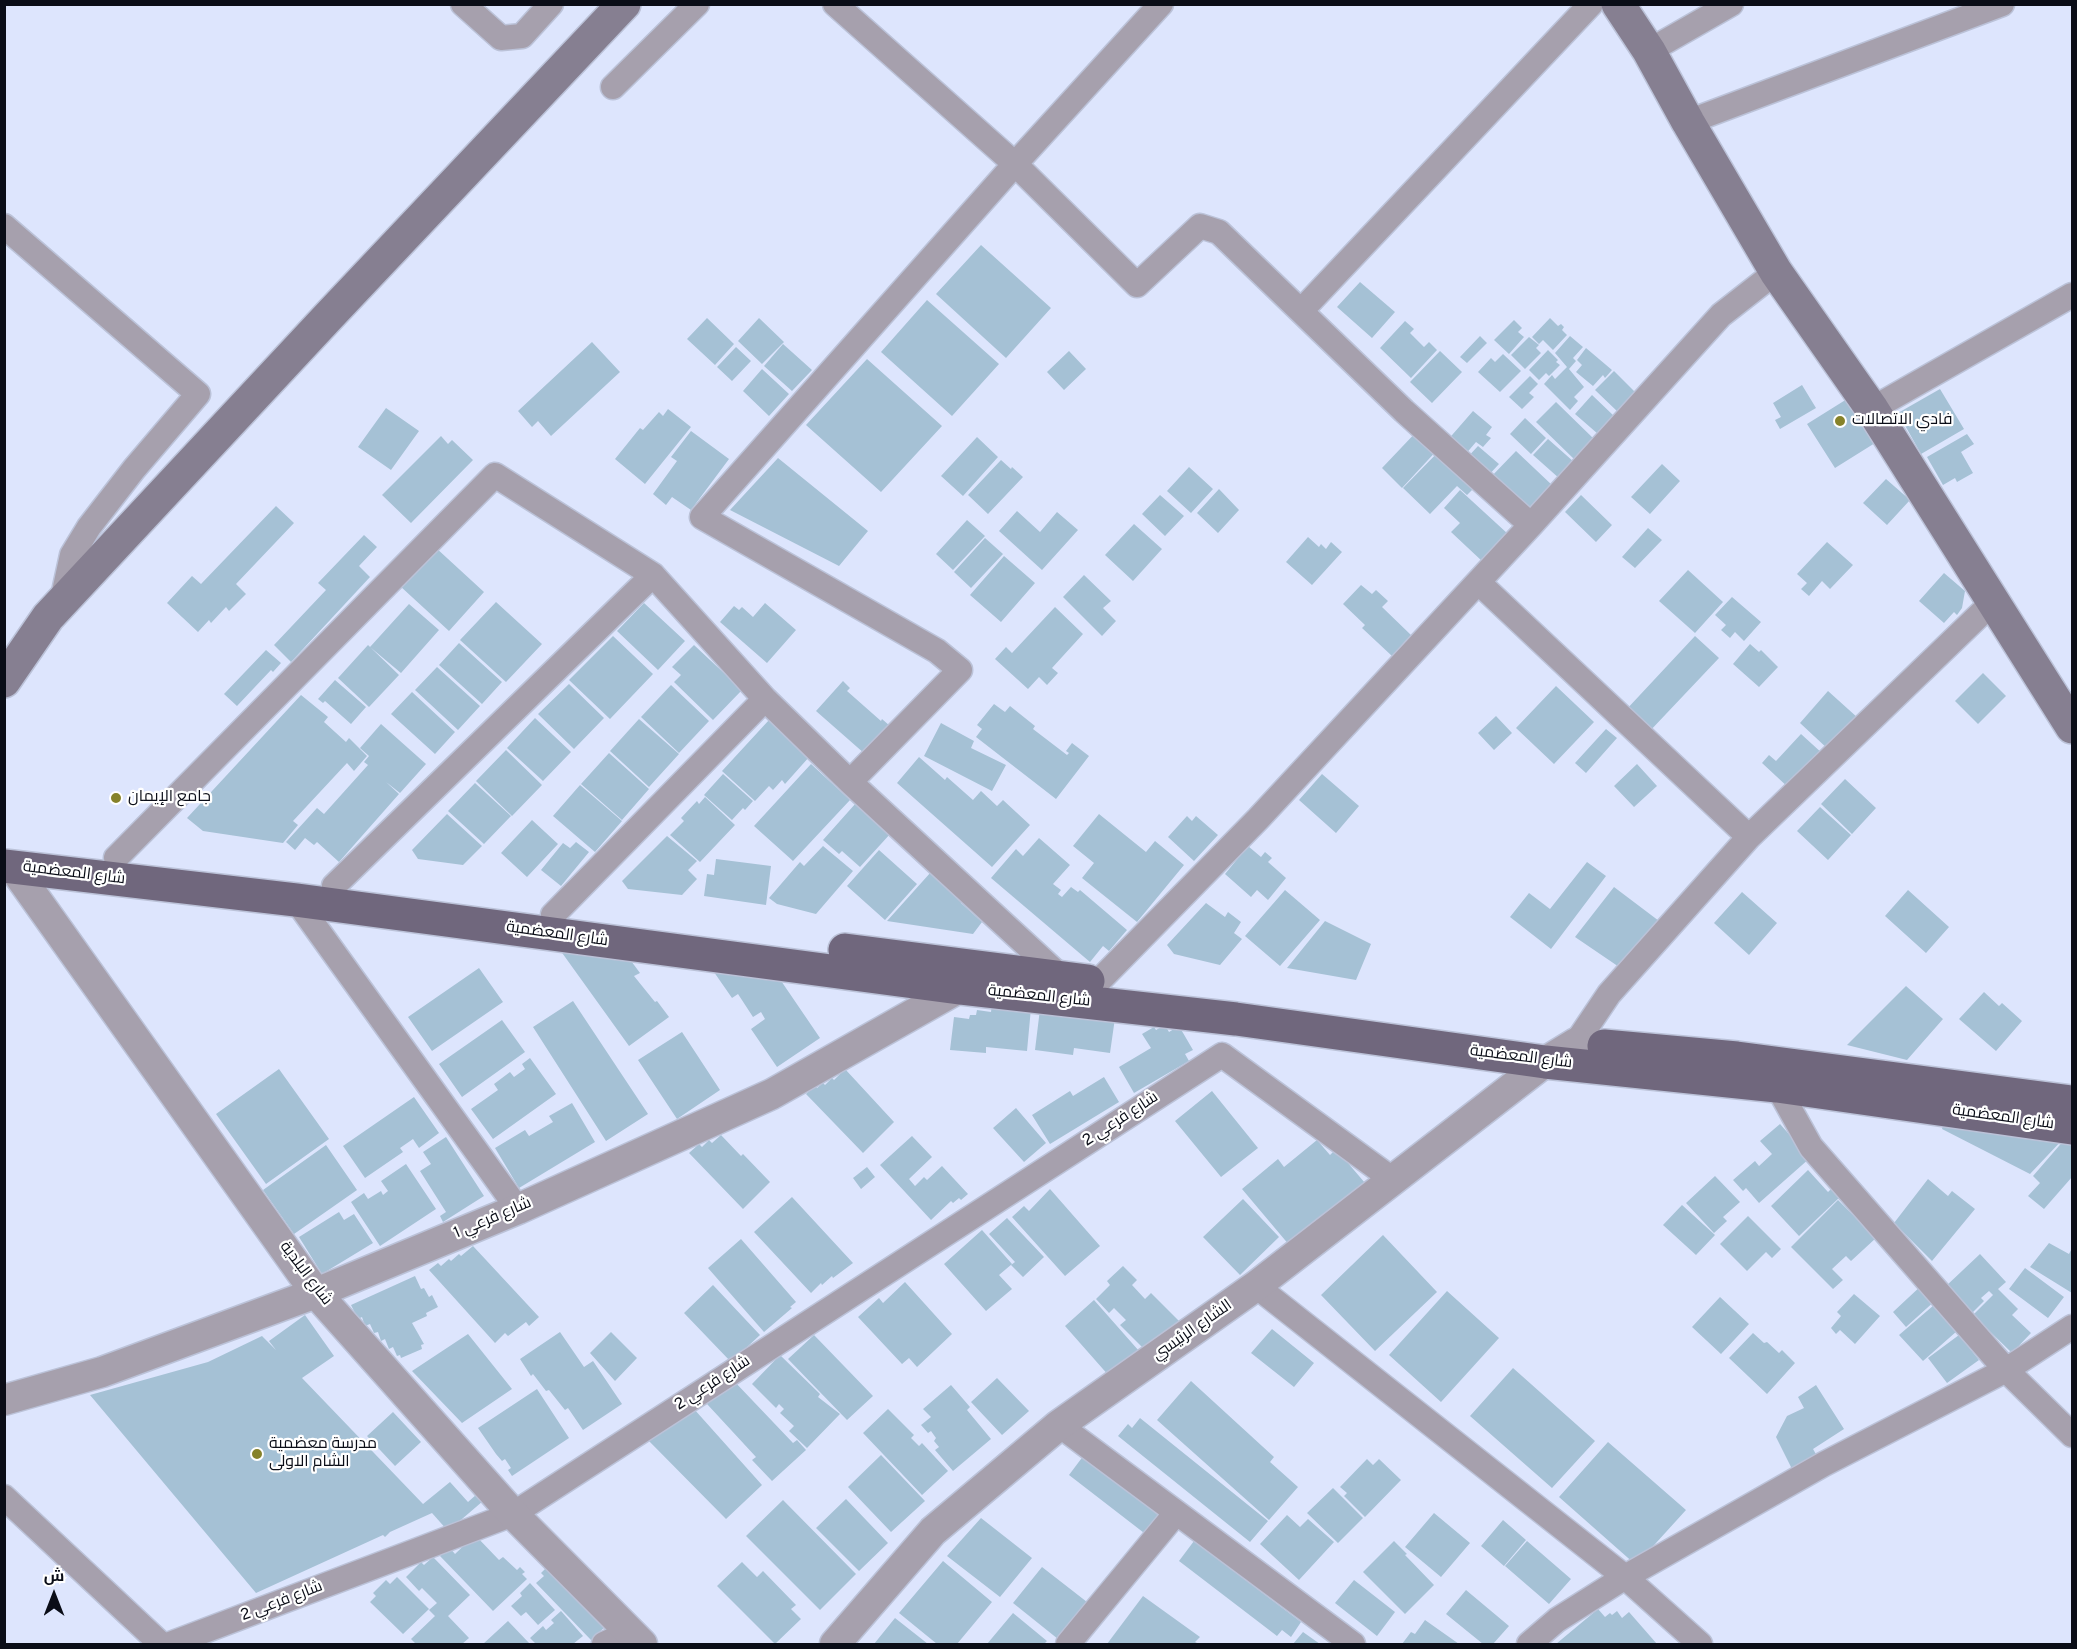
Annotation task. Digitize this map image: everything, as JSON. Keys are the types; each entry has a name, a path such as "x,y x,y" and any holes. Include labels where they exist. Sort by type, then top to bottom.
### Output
{"main road":[{"path":"4,681 55,610 624,4"},
{"path":"1618,4 1649,51 1688,123 1776,272 1872,409 2073,727"},
{"path":"4,649 55,610"},
{"name":"شارع المعضمية","path":"7,859 116,858 1576,1043 1736,1070 1777,1086 2073,1128"},
{"name":"شارع المعضمية","path":"7,859 296,900 959,988 1236,1019 1545,1062 1736,1070 2073,1102"}],"street":[{"path":"463,4 501,38 522,36 551,4"},
{"path":"613,87 697,4"},
{"path":"835,4 1015,164 1137,285 1200,226 1219,232 1404,411 1531,525"},
{"path":"850,782 960,670 937,651 702,517 1015,164 1161,4"},
{"path":"1301,311 1591,4"},
{"path":"1649,51 1731,4"},
{"path":"1688,123 2002,4"},
{"path":"4,226 198,394 89,526 72,555 55,610"},
{"path":"1098,982 1258,819 1531,525 1721,315 1776,272"},
{"path":"1872,409 2073,295"},
{"path":"116,858 495,475 653,575 765,699 850,782 1060,976"},
{"path":"334,886 653,575"},
{"path":"1478,582 1749,837"},
{"path":"1576,1043 1609,994 1749,837 1993,602"},
{"path":"553,915 765,699"},
{"name":"شارع البلدية","path":"7,859 316,1293 625,1640"},
{"path":"296,900 518,1209"},
{"name":"شارع فرعي 1","path":"4,1400 102,1372 316,1293 518,1209 772,1094 959,988"},
{"name":"الشارع الرئيسي","path":"835,1644 933,1531 1059,1425 1256,1286 1545,1062 1576,1043"},
{"name":"شارع فرعي 2","path":"170,1644 513,1514 1221,1055 1392,1179"},
{"path":"1777,1086 1811,1147 2006,1370 2073,1436"},
{"path":"1256,1286 1625,1577 1700,1644"},
{"path":"1529,1644 1557,1620 1625,1577 1824,1464 2006,1370 2073,1327"},
{"path":"1059,1425 1353,1644"},
{"path":"4,1497 161,1644"},
{"path":"1068,1644 1176,1513"}],"building":[{"path":"981,245 1051,308 1006,358 936,294"},
{"path":"1360,282 1395,312 1372,338 1337,307"},
{"path":"927,300 999,364 952,416 881,352"},
{"path":"707,318 734,344 715,365 687,339"},
{"path":"759,318 784,342 762,364 738,341"},
{"path":"1550,318 1558,326 1561,324 1564,327 1562,330 1567,335 1553,350 1543,340 1539,344 1532,337"},
{"path":"1514,320 1522,328 1518,332 1524,337 1509,354 1494,340"},
{"path":"1405,321 1414,329 1410,333 1424,347 1429,342 1437,350 1411,378 1380,348"},
{"path":"1480,336 1487,343 1467,363 1460,357"},
{"path":"1570,336 1583,347 1573,358 1576,361 1569,369 1584,387 1574,397 1578,401 1570,410 1544,384 1552,375 1555,379 1567,367 1555,353"},
{"path":"1529,337 1539,345 1536,348 1541,353 1525,369 1511,355"},
{"path":"592,342 620,372 551,436 538,421 532,427 518,411"},
{"path":"783,344 812,370 792,391 764,366"},
{"path":"736,347 751,361 732,381 717,367"},
{"path":"1586,348 1612,370 1605,378 1603,375 1593,386 1576,372 1582,365 1577,360"},
{"path":"1548,350 1560,365 1549,376 1546,373 1539,380 1529,370"},
{"path":"1069,351 1086,369 1064,390 1047,372"},
{"path":"1440,351 1462,372 1432,403 1410,382"},
{"path":"1503,354 1521,371 1500,392 1478,372 1491,358 1495,362"},
{"path":"867,359 942,426 881,492 806,425"},
{"path":"762,369 789,394 769,416 743,391"},
{"path":"1614,371 1637,394 1619,413 1595,390"},
{"path":"1530,376 1538,384 1529,393 1534,397 1522,409 1509,397"},
{"path":"1802,385 1816,408 1780,429 1775,420 1781,417 1773,403"},
{"path":"1940,389 1964,429 1921,454 1898,413"},
{"path":"1592,395 1614,416 1598,434 1575,414"},
{"path":"1847,399 1875,443 1835,468 1807,424"},
{"path":"1556,402 1595,440 1575,460 1536,422"},
{"path":"386,408 419,431 391,470 358,447"},
{"path":"668,409 691,427 645,484 615,459 640,428 643,430 659,412 663,416"},
{"path":"1473,411 1492,427 1486,435 1491,438 1483,447 1476,442 1464,456 1446,442"},
{"path":"1525,418 1546,438 1531,454 1510,434"},
{"path":"1420,428 1440,447 1402,488 1382,468"},
{"path":"691,431 729,459 691,510 672,497 666,505 653,494 677,461 671,457"},
{"path":"1967,434 1974,444 1961,452 1973,473 1957,482 1955,478 1943,485 1927,457"},
{"path":"441,436 448,444 452,440 473,460 411,523 382,495"},
{"path":"977,437 998,457 963,496 941,476"},
{"path":"1548,439 1574,462 1560,479 1533,455"},
{"path":"1478,446 1499,464 1486,478 1465,460"},
{"path":"1443,447 1480,482 1467,495 1457,486 1430,514 1403,488"},
{"path":"1516,451 1553,486 1524,515 1488,480"},
{"path":"778,458 868,531 839,566 730,510"},
{"path":"1001,460 1023,477 988,514 968,495"},
{"path":"1662,464 1680,481 1650,514 1631,497"},
{"path":"1189,467 1213,489 1191,513 1167,491"},
{"path":"1886,479 1910,500 1887,525 1863,503"},
{"path":"1219,489 1239,510 1218,533 1197,513"},
{"path":"1460,490 1508,534 1483,562 1451,532 1460,523 1444,508"},
{"path":"1160,495 1184,516 1165,536 1142,514"},
{"path":"1581,495 1612,525 1596,542 1565,512"},
{"path":"276,506 294,523 236,584 246,594 229,611 226,607 211,623 209,620 198,632 167,603 192,576 201,584"},
{"path":"1017,511 1040,532 1057,512 1078,530 1042,570 999,531"},
{"path":"967,520 985,536 953,570 936,554"},
{"path":"1134,524 1162,549 1133,581 1105,555"},
{"path":"1648,528 1662,540 1635,568 1622,557"},
{"path":"364,535 377,547 359,566 370,577 291,662 274,645 326,590 318,583"},
{"path":"1308,537 1319,547 1321,544 1326,549 1331,542 1342,552 1312,585 1286,562"},
{"path":"985,538 1003,554 971,588 954,572"},
{"path":"1827,542 1853,565 1830,589 1822,581 1809,596 1801,589 1807,583 1797,574"},
{"path":"435,547 484,592 449,631 400,586"},
{"path":"1004,556 1035,583 1001,622 970,595"},
{"path":"1688,570 1723,602 1695,633 1659,601"},
{"path":"1944,573 1965,591 1962,608 1957,615 1954,612 1944,623 1919,601"},
{"path":"1084,575 1111,601 1103,608 1116,621 1102,636 1063,597"},
{"path":"1361,585 1372,594 1376,590 1388,601 1382,607 1411,635 1392,656 1362,628 1365,625 1343,604"},
{"path":"1732,597 1761,622 1744,641 1735,632 1730,638 1721,630 1726,625 1715,615"},
{"path":"496,602 542,644 506,682 460,640"},
{"path":"644,603 685,641 658,670 617,631"},
{"path":"765,603 796,630 767,663 720,622 734,606 739,610 742,607 753,617"},
{"path":"409,604 439,630 401,673 370,647"},
{"path":"1055,607 1083,634 1052,668 1058,673 1047,685 1039,677 1028,689 995,659 1006,647 1012,653"},
{"path":"613,636 653,674 610,719 569,680"},
{"path":"1695,636 1719,658 1648,733 1625,711"},
{"path":"459,643 502,682 482,704 439,665"},
{"path":"1750,644 1759,652 1761,650 1778,667 1759,687 1733,664"},
{"path":"368,645 399,675 369,707 338,678"},
{"path":"694,645 742,690 713,720 674,682 681,675 672,667"},
{"path":"266,650 281,663 273,672 271,670 237,706 224,694"},
{"path":"437,667 480,706 458,730 415,690"},
{"path":"1983,673 2006,696 1978,724 1955,701"},
{"path":"335,680 366,707 351,724 325,701 323,703 318,699"},
{"path":"843,681 850,688 847,691 881,721 882,719 890,726 865,754 816,711"},
{"path":"569,684 604,718 574,749 538,714"},
{"path":"671,685 709,721 679,753 641,717"},
{"path":"1556,686 1594,722 1554,764 1516,728"},
{"path":"1828,691 1858,718 1829,750 1800,723"},
{"path":"412,692 455,732 435,754 391,714"},
{"path":"301,695 328,717 324,722 346,742 349,738 367,756 354,771 347,763 293,821 298,825 283,843 203,831 187,818"},
{"path":"994,704 1005,712 1010,706 1035,726 1033,729 1067,755 1069,753 1066,751 1072,743 1089,756 1056,799 976,737 982,729 977,725"},
{"path":"1496,716 1512,733 1494,750 1478,733"},
{"path":"535,718 571,752 543,781 507,748"},
{"path":"639,719 679,754 649,787 610,751"},
{"path":"769,720 810,756 785,784 782,780 773,790 769,786 755,801 722,771"},
{"path":"941,723 974,741 971,748 1006,765 992,791 924,756"},
{"path":"381,724 426,764 400,793 386,782 399,794 339,862 317,842 314,845 305,838 295,850 286,842 317,808 324,814 368,765 364,762 369,756 360,748"},
{"path":"1606,729 1617,738 1586,773 1575,763"},
{"path":"1801,734 1823,754 1790,789 1762,763 1769,755 1776,761"},
{"path":"506,750 542,785 512,816 476,781"},
{"path":"609,753 649,789 622,820 581,784"},
{"path":"919,757 973,800 981,791 997,806 1003,800 1030,825 992,867 897,783"},
{"path":"811,764 850,800 793,861 754,826"},
{"path":"1637,764 1657,786 1634,807 1614,786"},
{"path":"723,774 753,801 732,820 704,795"},
{"path":"1322,774 1359,806 1336,833 1299,800"},
{"path":"1845,779 1876,808 1852,834 1821,804"},
{"path":"475,783 511,816 484,844 448,811"},
{"path":"580,785 622,821 595,852 553,816"},
{"path":"705,797 735,825 700,862 670,835 684,821 681,818 697,801 699,804"},
{"path":"856,803 891,833 860,867 842,851 839,854 823,840"},
{"path":"1820,807 1851,835 1828,860 1797,831"},
{"path":"447,814 482,846 463,865 418,859 412,850"},
{"path":"1099,814 1146,852 1155,841 1184,865 1137,922 1082,878 1094,863 1073,846"},
{"path":"1187,816 1192,821 1196,816 1218,835 1194,861 1168,837"},
{"path":"532,820 558,844 527,877 501,853"},
{"path":"667,836 697,861 688,870 697,879 682,895 628,889 622,881"},
{"path":"1039,838 1070,865 1053,884 1061,890 1058,894 1062,897 1071,887 1078,892 1080,890 1127,930 1109,951 1103,946 1090,962 991,878 1016,849 1023,856"},
{"path":"576,842 589,852 561,886 541,870 563,843 570,848"},
{"path":"823,846 853,871 816,914 777,904 769,898 800,862 804,866"},
{"path":"1248,846 1261,857 1265,852 1272,858 1268,862 1286,878 1268,900 1257,890 1251,897 1225,874"},
{"path":"879,850 917,884 885,920 847,886"},
{"path":"716,859 771,866 766,905 704,896 707,874 714,875"},
{"path":"1587,862 1606,876 1551,949 1510,917 1529,893 1550,909"},
{"path":"931,872 964,900 961,903 982,922 973,934 887,921"},
{"path":"1614,887 1663,924 1625,971 1575,937"},
{"path":"1285,890 1320,920 1280,966 1245,936"},
{"path":"1908,890 1949,927 1926,953 1885,916"},
{"path":"1742,892 1777,923 1749,955 1714,923"},
{"path":"1206,903 1225,917 1228,912 1241,922 1234,933 1242,939 1220,965 1174,954 1167,945"},
{"path":"1325,921 1371,944 1356,980 1287,968"},
{"path":"555,943 620,946 640,973 634,976 669,1017 629,1046"},
{"path":"707,962 773,969 820,1038 777,1067 751,1029 765,1019 761,1012 753,1017 738,994 732,998"},
{"path":"479,968 503,1002 432,1051 408,1017"},
{"path":"1906,986 1943,1019 1907,1060 1847,1045"},
{"path":"1984,992 1999,1006 2002,1003 2022,1021 1996,1051 1959,1019"},
{"path":"573,1001 648,1114 606,1141 533,1027"},
{"path":"992,1004 1031,1008 1027,1051 986,1047 986,1053 950,1050 954,1017 969,1019 970,1015 976,1015 977,1010 991,1012"},
{"path":"1040,1009 1115,1018 1110,1053 1074,1048 1073,1055 1035,1050"},
{"path":"502,1020 525,1052 462,1097 439,1064"},
{"path":"1165,1025 1169,1032 1179,1026 1193,1050 1185,1054 1189,1061 1134,1093 1119,1067 1151,1048 1142,1034 1154,1027 1156,1030"},
{"path":"682,1032 720,1090 677,1119 638,1060"},
{"path":"530,1058 556,1094 493,1139 471,1109 498,1090 494,1084 510,1072 514,1077 525,1069 522,1064"},
{"path":"279,1069 329,1139 266,1184 216,1114"},
{"path":"845,1069 894,1122 863,1153 806,1094 815,1085 817,1088 823,1083 825,1085 832,1078 834,1080"},
{"path":"1104,1077 1119,1102 1050,1144 1032,1115 1070,1091 1073,1096"},
{"path":"1212,1091 1258,1148 1221,1177 1175,1121"},
{"path":"414,1097 439,1133 419,1148 413,1139 400,1148 403,1152 365,1178 343,1146"},
{"path":"572,1103 595,1142 519,1188 495,1148 525,1130 529,1136 553,1122 549,1116"},
{"path":"1016,1108 1046,1143 1024,1162 993,1128"},
{"path":"1945,1118 2064,1138 2030,1174 1942,1129"},
{"path":"1780,1124 1810,1158 1759,1203 1746,1188 1743,1191 1733,1180 1755,1161 1759,1166 1772,1154 1760,1141"},
{"path":"721,1135 770,1182 743,1209 689,1153 699,1144 702,1147 709,1140 712,1143"},
{"path":"912,1136 932,1157 909,1179 915,1186 924,1177 927,1180 942,1166 968,1194 961,1200 959,1198 953,1203 951,1201 931,1220 880,1165"},
{"path":"446,1137 484,1196 443,1222 440,1216 446,1212 420,1171 431,1164 423,1152"},
{"path":"2065,1139 2072,1145 2072,1177 2044,1209 2028,1196 2040,1183 2033,1176"},
{"path":"1317,1140 1330,1155 1336,1149 1365,1183 1290,1246 1242,1189 1278,1159 1284,1167"},
{"path":"326,1145 357,1190 294,1234 263,1190"},
{"path":"406,1164 436,1209 380,1246 351,1202 364,1193 368,1199 381,1191 383,1195 388,1191 381,1181"},
{"path":"867,1167 875,1177 861,1189 853,1178"},
{"path":"1808,1170 1828,1192 1831,1189 1840,1197 1799,1236 1771,1206"},
{"path":"1715,1176 1740,1202 1723,1217 1727,1221 1714,1233 1686,1203"},
{"path":"1928,1179 1948,1196 1952,1191 1975,1209 1932,1261 1894,1223"},
{"path":"1050,1189 1100,1246 1065,1276 1012,1217 1024,1206 1029,1211"},
{"path":"792,1197 853,1263 822,1285 821,1283 811,1293 754,1232"},
{"path":"1243,1199 1279,1237 1240,1275 1203,1237"},
{"path":"1838,1200 1876,1238 1851,1261 1846,1256 1832,1269 1843,1280 1833,1289 1791,1247"},
{"path":"1682,1205 1715,1235 1696,1255 1663,1225"},
{"path":"339,1212 344,1220 354,1214 373,1243 322,1274 299,1237"},
{"path":"1748,1216 1781,1249 1772,1258 1766,1252 1747,1271 1720,1244"},
{"path":"1007,1218 1044,1257 1023,1277 1011,1265 1015,1262 989,1234"},
{"path":"982,1230 1012,1264 999,1275 1012,1289 986,1311 944,1264"},
{"path":"1383,1235 1437,1292 1375,1351 1321,1295"},
{"path":"741,1239 796,1302 764,1332 708,1268"},
{"path":"2049,1243 2069,1254 2072,1248 2072,1293 2030,1267"},
{"path":"473,1246 539,1317 529,1326 526,1322 508,1336 505,1333 495,1343 429,1270 438,1263 441,1266 459,1254 461,1256"},
{"path":"1980,1254 2006,1282 1998,1289 2018,1309 2012,1315 2031,1333 2012,1353 1973,1315 1993,1295 1989,1291 1981,1298 1984,1301 1971,1314 1945,1287"},
{"path":"1123,1266 1137,1280 1132,1285 1145,1299 1151,1293 1179,1321 1147,1352 1120,1325 1126,1320 1114,1308 1109,1313 1096,1299 1110,1285 1107,1281"},
{"path":"2025,1268 2064,1297 2048,1318 2009,1289"},
{"path":"415,1276 421,1289 424,1288 429,1297 432,1295 438,1307 426,1313 427,1316 412,1323 424,1344 421,1345 422,1349 401,1358 400,1355 397,1356 393,1347 389,1349 385,1339 381,1341 378,1332 374,1333 370,1324 365,1326 362,1317 358,1319 351,1305"},
{"path":"905,1282 952,1334 917,1367 909,1358 902,1364 858,1317 879,1298 883,1303"},
{"path":"1923,1284 1937,1299 1906,1327 1893,1312"},
{"path":"713,1285 760,1335 731,1362 684,1313"},
{"path":"1447,1291 1499,1338 1441,1402 1389,1355"},
{"path":"1854,1294 1880,1316 1855,1344 1840,1330 1836,1334 1831,1328 1841,1316 1837,1312"},
{"path":"1720,1297 1749,1324 1721,1354 1692,1327"},
{"path":"1094,1300 1139,1351 1110,1377 1065,1326"},
{"path":"1934,1305 1957,1331 1923,1361 1899,1335"},
{"name":"مدرسة معضمية الشام الاولى","path":"305,1315 334,1356 302,1378 423,1504 450,1482 468,1502 477,1494 483,1501 448,1531 432,1513 390,1532 385,1537 383,1535 256,1593 90,1395 208,1362 262,1336 276,1350 269,1341"},
{"path":"1272,1329 1314,1363 1294,1387 1251,1353"},
{"path":"560,1332 584,1367 593,1361 622,1404 583,1430 568,1408 565,1410 533,1374 531,1376 520,1359"},
{"path":"611,1332 637,1358 615,1381 590,1353"},
{"path":"1753,1333 1779,1353 1782,1350 1795,1363 1767,1394 1729,1358"},
{"path":"468,1334 512,1389 462,1423 412,1371"},
{"path":"814,1335 873,1396 847,1420 788,1359"},
{"path":"1959,1335 1979,1360 1947,1383 1928,1358"},
{"path":"780,1355 820,1394 818,1397 840,1414 807,1448 789,1431 794,1426 780,1413 784,1409 779,1404 776,1408 752,1384"},
{"path":"1513,1368 1595,1441 1552,1488 1470,1416"},
{"path":"997,1378 1029,1411 1002,1435 971,1402"},
{"path":"733,1380 793,1443 797,1440 806,1450 772,1481 752,1460 756,1457 707,1404"},
{"path":"1191,1381 1274,1457 1270,1462 1298,1487 1269,1520 1157,1420"},
{"path":"951,1385 970,1407 967,1410 991,1439 953,1471 935,1450 939,1447 934,1441 936,1438 931,1431 928,1433 921,1425 931,1417 923,1409"},
{"path":"1816,1385 1844,1429 1813,1449 1817,1456 1792,1469 1776,1437 1787,1416 1804,1408 1798,1397"},
{"path":"537,1389 569,1438 512,1476 508,1470 511,1468 505,1459 502,1461 478,1428"},
{"path":"694,1409 762,1485 726,1519 647,1439"},
{"path":"888,1409 914,1435 911,1438 919,1446 922,1443 948,1471 922,1495 863,1433"},
{"path":"393,1412 421,1442 395,1466 367,1436"},
{"path":"1140,1418 1268,1521 1250,1542 1118,1436 1128,1424 1132,1428"},
{"path":"1608,1442 1686,1510 1636,1565 1559,1497"},
{"path":"881,1455 925,1501 891,1532 848,1487"},
{"path":"1084,1455 1163,1517 1148,1536 1069,1475"},
{"path":"1367,1459 1373,1465 1379,1459 1401,1480 1365,1517 1344,1496 1347,1493 1340,1487"},
{"path":"1333,1488 1363,1518 1338,1543 1307,1513"},
{"path":"846,1499 888,1543 859,1571 816,1528"},
{"path":"783,1500 856,1574 820,1610 746,1536"},
{"path":"1434,1513 1470,1543 1441,1577 1405,1547"},
{"path":"1287,1515 1300,1527 1308,1519 1334,1542 1299,1580 1260,1544"},
{"path":"981,1518 1032,1558 1000,1597 947,1556"},
{"path":"1503,1520 1526,1540 1504,1566 1481,1546"},
{"path":"475,1535 499,1560 503,1557 517,1570 520,1567 527,1579 493,1611 440,1556 449,1547 455,1554"},
{"path":"1194,1541 1301,1622 1291,1637 1282,1630 1277,1636 1179,1561"},
{"path":"1394,1541 1434,1585 1405,1614 1363,1572"},
{"path":"1527,1541 1571,1579 1549,1604 1505,1566"},
{"path":"433,1557 470,1595 448,1616 469,1638 462,1644 416,1644 411,1639 435,1616 429,1610 437,1603 422,1588 419,1591 406,1577 421,1562 424,1565"},
{"path":"943,1561 992,1602 957,1644 937,1644 899,1613"},
{"path":"742,1562 757,1577 763,1571 796,1605 791,1609 801,1619 775,1644 717,1586"},
{"path":"548,1566 606,1626 591,1640 536,1583 544,1576 541,1573"},
{"path":"1042,1567 1087,1602 1058,1639 1013,1603"},
{"path":"397,1577 429,1609 403,1634 370,1602 376,1596 373,1593 386,1580 390,1584"},
{"path":"1354,1580 1395,1612 1377,1636 1335,1603"},
{"path":"530,1583 555,1610 538,1625 526,1612 521,1616 511,1606 522,1596 520,1593"},
{"path":"1466,1590 1509,1626 1493,1644 1483,1644 1446,1614"},
{"path":"1143,1596 1200,1637 1195,1642 1199,1644 1107,1644"},
{"path":"1598,1609 1605,1617 1617,1611 1622,1618 1629,1612 1657,1644 1556,1644"},
{"path":"561,1611 583,1636 573,1644 536,1644 530,1638 543,1626 546,1630 554,1623 551,1620"},
{"path":"1013,1613 1047,1641 1044,1644 987,1644"},
{"path":"895,1618 928,1644 874,1644"},
{"path":"1425,1620 1459,1644 1402,1644 1411,1632 1415,1634"},
{"path":"508,1621 530,1644 483,1644"},
{"path":"1303,1632 1320,1644 1293,1644"}],"place":[{"name":"فادي الاتصالات","path":"1840,421"},
{"name":"جامع الإيمان","path":"116,798"},
{"name":"مدرسة معضمية الشام الاولى","path":"257,1454"}]}
